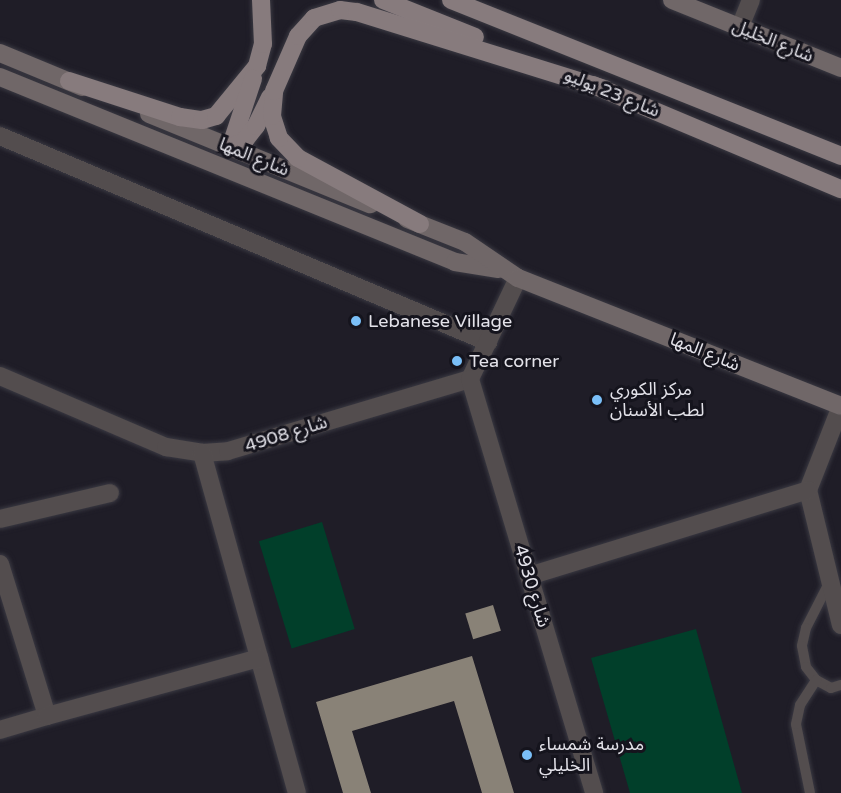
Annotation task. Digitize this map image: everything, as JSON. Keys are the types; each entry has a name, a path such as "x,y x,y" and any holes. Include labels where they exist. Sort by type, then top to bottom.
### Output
{"main road":[{"path":"230,148 257,66 263,35 261,0"},
{"name":"شارع 23 يوليو","path":"382,0 604,89 841,189"},
{"name":"شارع 23 يوليو","path":"451,0 841,156"},
{"path":"230,148 245,140 256,126 298,36 314,18 340,10 357,12 604,89"},
{"path":"69,81 180,117 202,120 216,116 257,66"},
{"path":"274,91 272,116 279,138 298,158 420,224"}],"street":[{"name":"شارع الخليل","path":"672,0 841,68"},
{"path":"740,27 751,0"},
{"name":"شارع المها","path":"0,53 465,242 511,274"},
{"name":"شارع المها","path":"0,77 455,262 511,274 841,406"},
{"path":"138,133 206,148 230,148 245,175"},
{"path":"0,136 488,342"},
{"path":"470,379 488,342 511,274"},
{"name":"4908 شارع","path":"0,376 166,447 202,453 241,448 470,379"},
{"name":"4930 شارع","path":"470,379 594,793"},
{"path":"841,406 808,490 841,625"},
{"path":"202,453 297,793"},
{"path":"529,576 808,490"},
{"path":"0,519 110,493"},
{"path":"0,564 47,716"},
{"path":"0,730 259,658"}],"lane":[{"path":"830,580 806,628 802,646 806,667 816,680 831,688 841,685"},
{"path":"810,793 796,724 800,705 816,680"}],"green space":[{"path":"322,522 355,629 292,648 259,541"},
{"path":"696,629 742,793 630,793 591,658"}],"building":[{"path":"493,605 501,631 473,639 465,613"},
{"path":"472,656 514,793 482,793 454,701 352,731 371,793 343,793 316,702"}],"place":[{"name":"Lebanese Village","path":"356,321"},
{"name":"Tea corner","path":"457,361"},
{"name":"مركز الكوري لطب الأسنان","path":"597,400"},
{"name":"مدرسة شمساء الخليلي","path":"527,755"}]}
